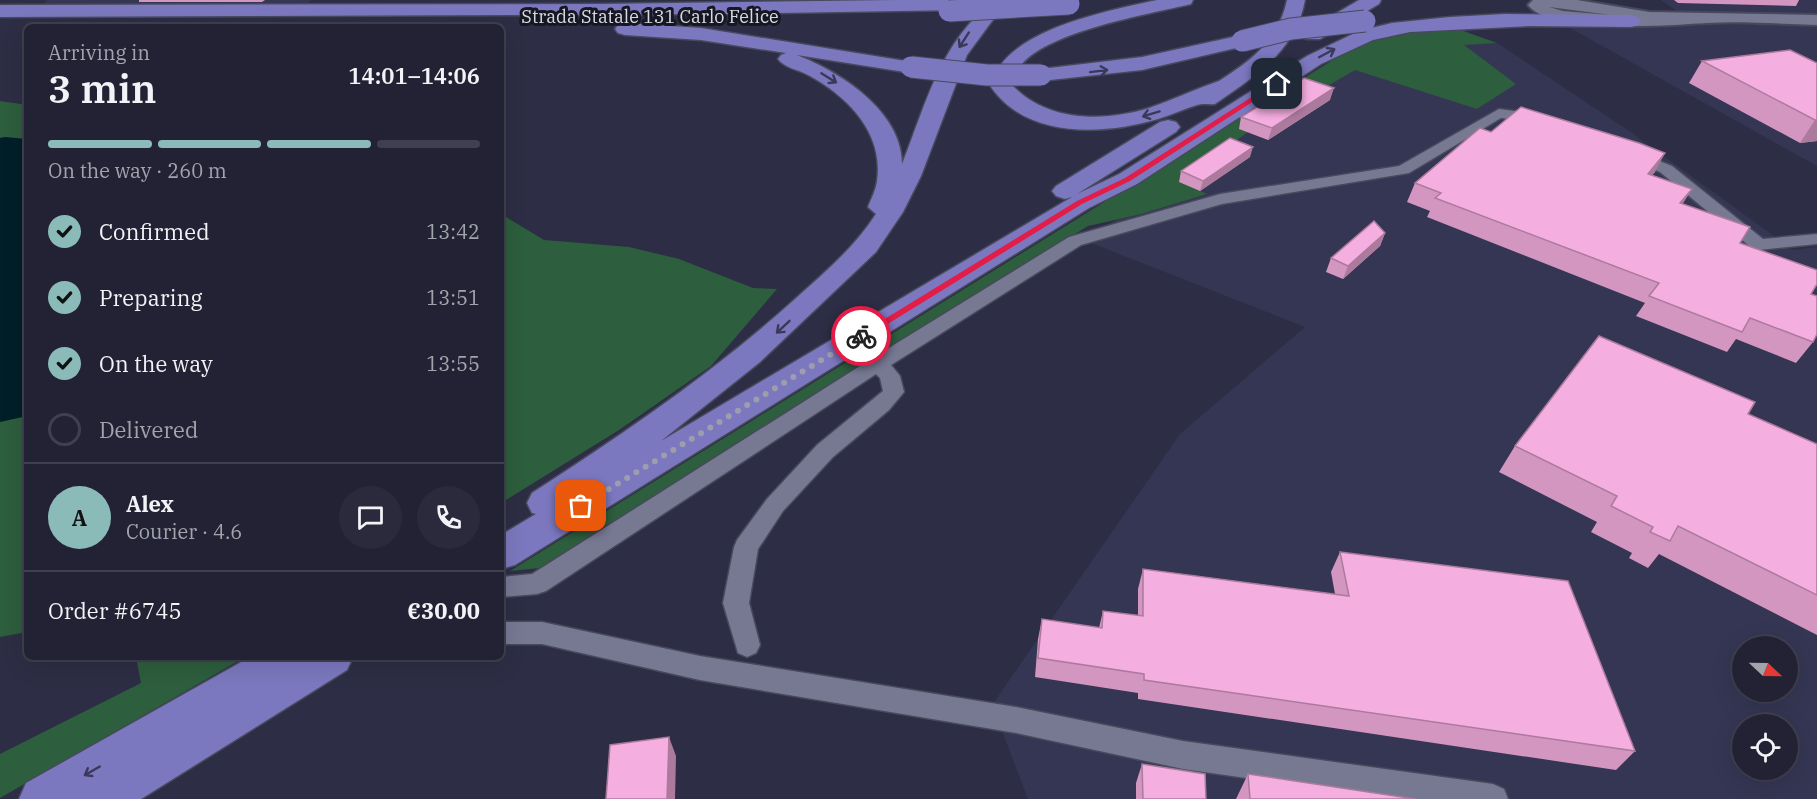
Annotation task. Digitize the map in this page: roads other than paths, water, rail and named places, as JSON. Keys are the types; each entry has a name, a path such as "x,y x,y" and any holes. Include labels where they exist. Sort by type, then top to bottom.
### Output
{"highway":[{"path":"472,9 549,5 837,4 886,0"},
{"path":"504,531 682,409 776,334 852,262 871,240 897,202 914,165 952,58 970,31 1006,0"},
{"name":"Strada Statale 131 Carlo Felice","path":"0,21 129,16 760,16 955,7 1027,0"},
{"name":"Strada Statale 131 Carlo Felice","path":"0,11 761,9 955,7 1069,4 1119,0"},
{"path":"1184,0 1122,14 1059,34 1014,60 1007,70 1002,87 1018,103 1046,116 1096,123 1146,116 1225,86"},
{"path":"1080,203 1168,127 1266,56 1284,37 1291,24 1296,0"},
{"path":"1253,66 1308,38 1372,0"},
{"path":"417,16 472,22 700,34 911,67 987,75 1041,75 1103,70 1156,62 1291,29 1365,21 1631,21"},
{"path":"504,552 1080,203 1128,179 1314,60 1342,45 1375,33 1398,29 1528,21"},
{"path":"673,33 758,50 798,62 832,79 856,97 874,118 888,148 890,172 884,201 867,230 825,287"},
{"path":"504,531 640,456 934,277 1112,160 1168,127"},
{"path":"43,799 283,660"},
{"path":"98,799 327,660"}],"main road":[{"path":"1701,19 1641,16 1560,2 1541,2 1536,5 1543,12 1556,16 1631,21 1817,20"}],"street":[{"path":"504,587 537,584 878,364 1075,241 1220,199 1403,170 1499,113 1548,119 1559,124"},
{"path":"1613,147 1666,169 1759,245 1817,239"},
{"path":"747,645 736,603 746,547 775,505 825,451 882,405 894,392 890,376 878,364"},
{"path":"504,633 542,633 700,668 1016,720 1183,755 1493,799"}]}
